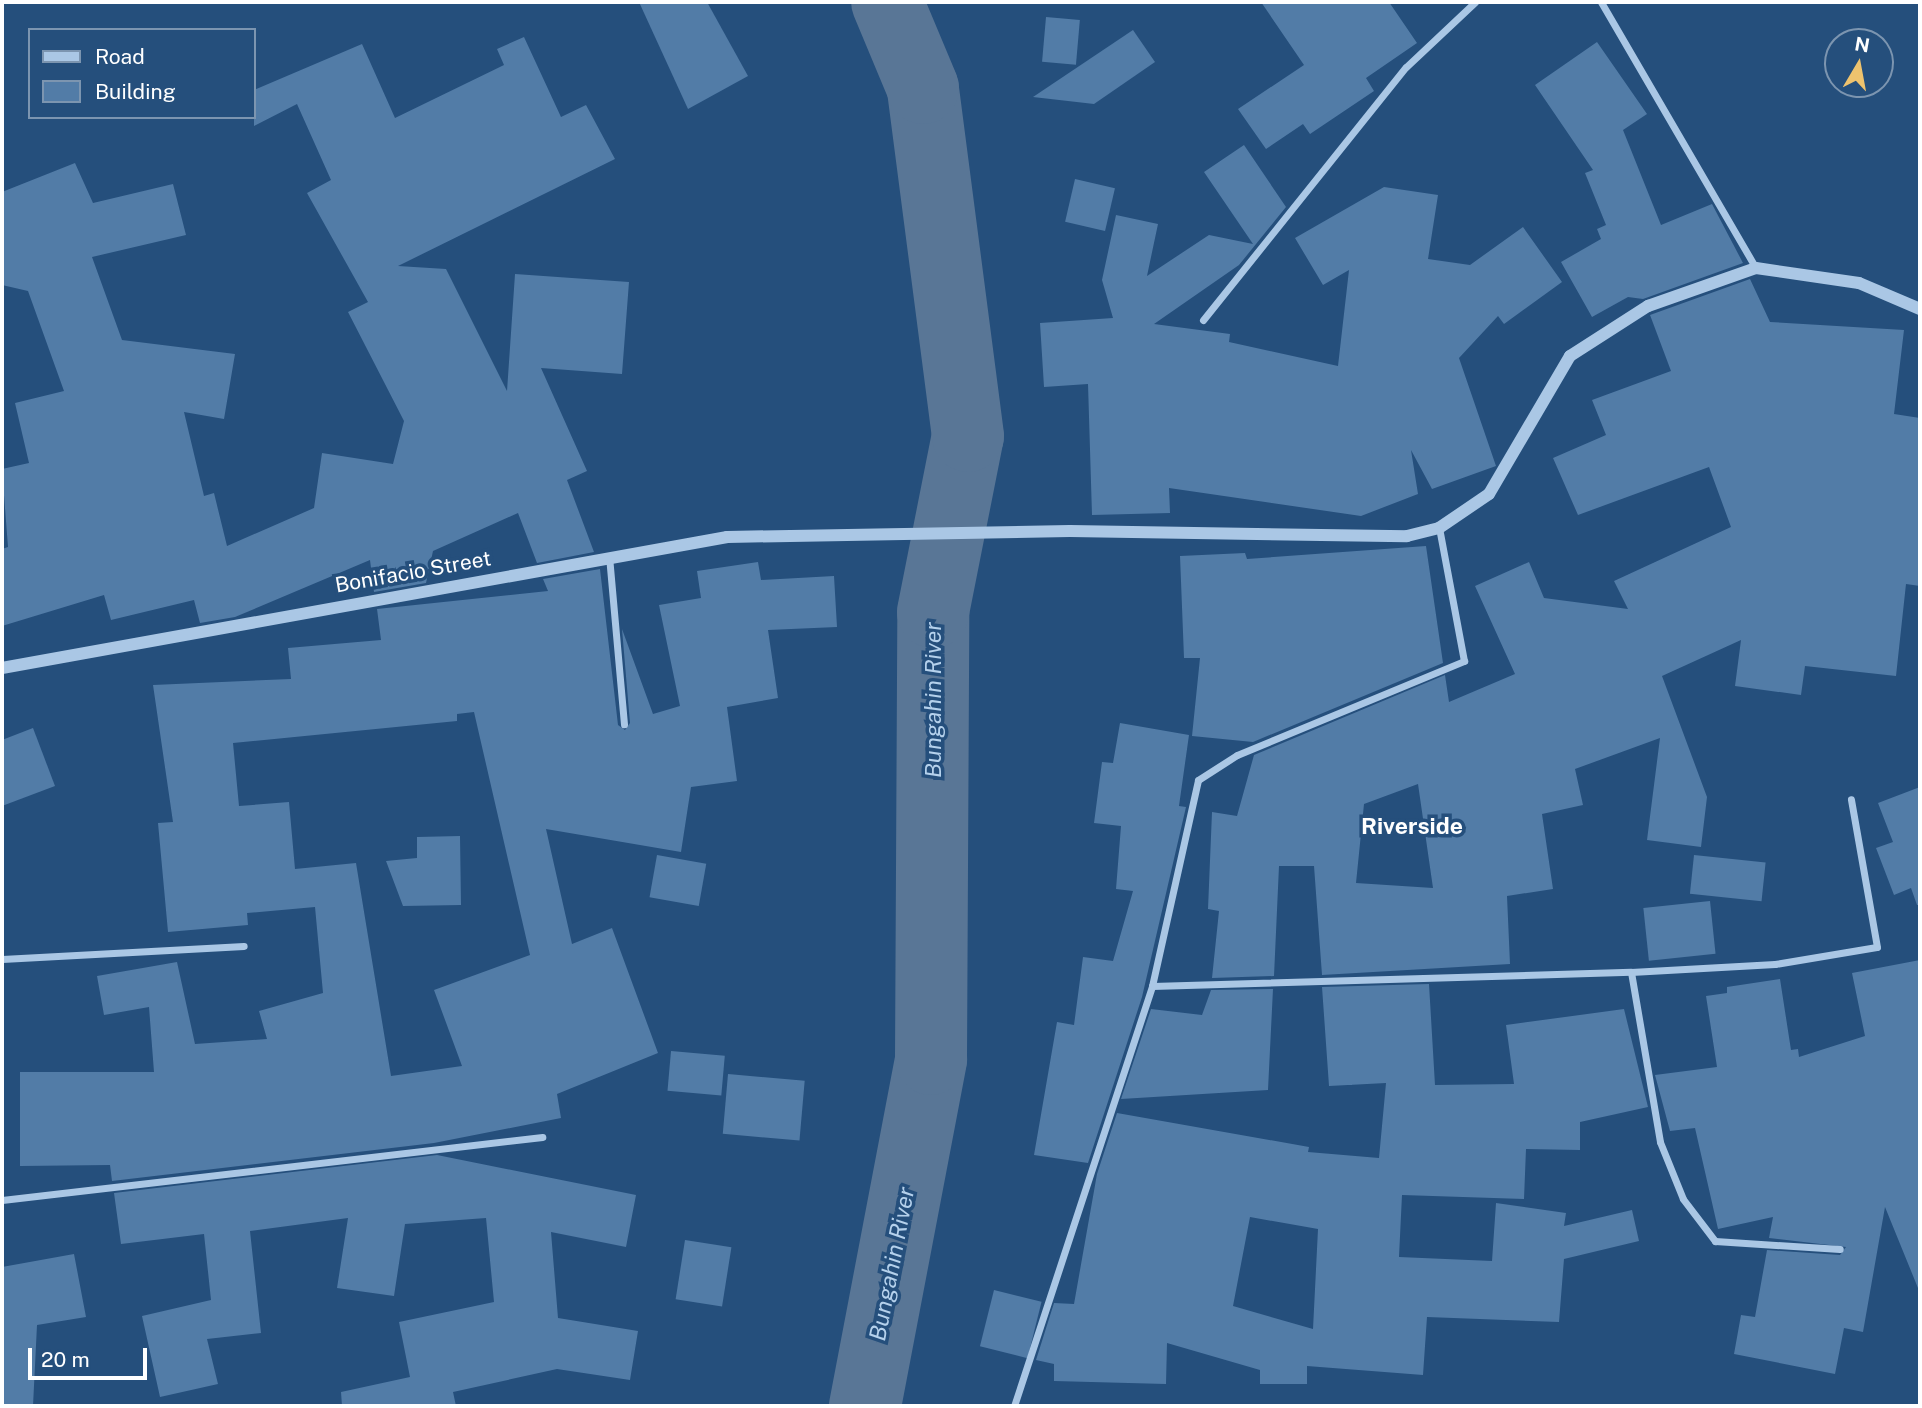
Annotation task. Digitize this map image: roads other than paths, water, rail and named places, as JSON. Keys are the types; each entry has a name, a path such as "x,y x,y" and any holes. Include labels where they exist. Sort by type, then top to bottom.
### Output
{"street":[{"path":"1203,320 1406,67 1475,2"},
{"path":"1601,2 1756,268"},
{"path":"1014,1406 1152,986 1198,780 1237,755 1464,661 1439,528 1489,494 1520,451 1549,382 1570,356 1614,322 1756,268 1859,283 1920,309"},
{"name":"Bonifacio Street","path":"2,668 609,556 727,537 834,533 1070,531 1407,536 1439,528"},
{"path":"609,556 624,724"},
{"path":"1152,986 1631,972 1775,964 1877,947 1852,799"},
{"path":"2,959 244,946"},
{"path":"1631,972 1660,1142 1683,1199 1715,1241 1840,1249"},
{"path":"2,1200 542,1137"}],"waterway":[{"name":"Bungahin River","path":"865,1406 931,1059 933,612 968,436 923,88 887,2"}],"district":[{"name":"Riverside","path":"1412,826"}]}
